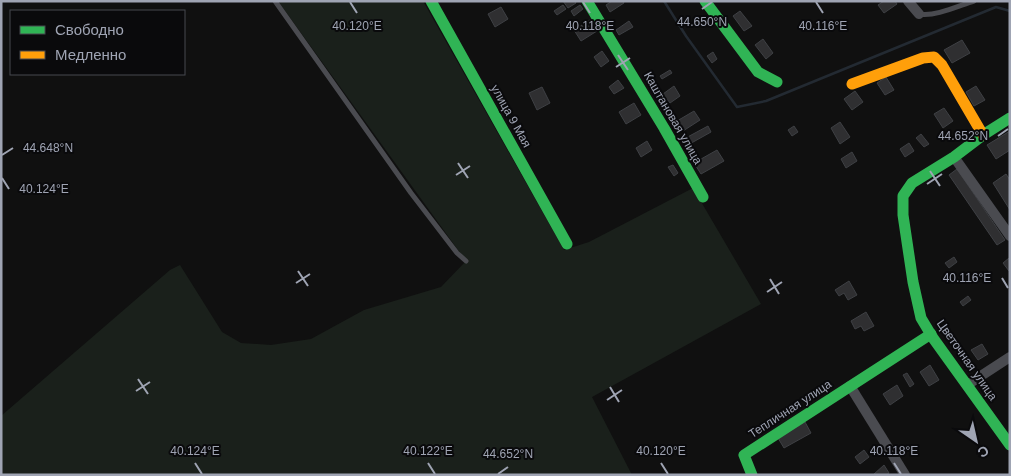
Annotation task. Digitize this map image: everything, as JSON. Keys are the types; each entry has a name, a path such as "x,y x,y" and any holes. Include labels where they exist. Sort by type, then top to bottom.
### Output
{"street":[{"name":"улица 9 Мая","path":"431,1 567,244"},
{"name":"Каштановая улица","path":"587,1 664,128 703,197"},
{"path":"705,1 758,72 777,82"},
{"path":"908,1 919,14"},
{"path":"852,84 923,58 934,57 942,65 983,135"},
{"path":"1010,118 954,157 1010,236"},
{"name":"Цветочная улица","path":"954,157 912,183 903,196 903,215 913,282 921,318 1010,445"},
{"name":"Тепличная улица","path":"752,475 744,455 931,334"},
{"path":"967,385 1010,357"},
{"name":"Тепличная улица","path":"850,386 905,475"}],"lane":[{"path":"275,1 411,193 457,253 466,261"},
{"path":"919,14 937,14 974,1"}],"shaded area":[{"path":"278,1 423,1 564,250 589,242 693,188 761,304 592,397 632,475 1,475 1,416 170,270 180,265 222,332 241,343 271,345 311,339 364,310 441,287 466,261"}],"building":[{"path":"563,1 575,1 576,3 568,8"},
{"path":"612,1 623,1 624,3 610,12 606,5"},
{"path":"884,1 895,1 897,4 884,13 878,5"},
{"path":"563,5 566,9 557,15 554,11"},
{"path":"580,5 583,9 574,16 571,11"},
{"path":"501,7 508,19 495,27 488,14"},
{"path":"740,11 752,26 744,31 733,16"},
{"path":"590,20 597,31 581,41 574,30"},
{"path":"629,21 633,27 619,35 616,30"},
{"path":"763,39 773,53 766,59 755,45"},
{"path":"962,40 970,53 952,63 944,50"},
{"path":"602,51 609,61 601,67 594,57"},
{"path":"713,52 717,59 712,63 707,56"},
{"path":"670,70 672,73 662,79 660,76"},
{"path":"886,77 894,90 885,95 877,83"},
{"path":"618,80 624,88 614,94 609,87"},
{"path":"674,86 680,96 670,103 663,94"},
{"path":"976,86 985,100 974,106 966,92"},
{"path":"542,87 550,103 537,110 529,93"},
{"path":"855,91 863,102 852,110 844,99"},
{"path":"634,103 641,115 626,124 619,112"},
{"path":"944,108 953,121 943,128 934,114"},
{"path":"694,111 700,120 683,131 677,121"},
{"path":"840,122 850,137 840,144 831,128"},
{"path":"708,126 711,132 686,146 682,140"},
{"path":"794,126 798,132 792,136 788,130"},
{"path":"1010,131 1010,150 996,159 987,145"},
{"path":"921,134 929,144 924,147 916,138"},
{"path":"647,141 652,150 641,157 636,148"},
{"path":"909,143 914,151 905,157 900,149"},
{"path":"717,150 724,161 701,174 694,163"},
{"path":"852,152 857,161 846,168 841,159"},
{"path":"673,165 678,173 674,176 668,167"},
{"path":"957,169 1005,240 997,245 949,175"},
{"path":"1006,174 1010,180 1010,210 993,183"},
{"path":"954,257 957,262 949,268 945,263"},
{"path":"1009,258 1010,270 1009,271 1003,263"},
{"path":"849,281 857,295 848,300 844,293 839,296 835,290"},
{"path":"968,296 971,300 963,306 960,302"},
{"path":"866,312 874,326 864,331 861,326 855,329 851,321"},
{"path":"982,344 988,354 978,360 971,350"},
{"path":"930,365 939,380 929,386 920,372"},
{"path":"907,373 914,384 910,387 903,375"},
{"path":"897,385 903,396 890,405 883,394"},
{"path":"805,422 811,433 784,448 778,438"},
{"path":"864,450 869,457 860,464 855,457"},
{"path":"884,465 889,473 886,475 873,475"}],"waterway":[{"path":"664,1 686,36 737,107 766,101 996,7 1010,11"}],"traffic: fast":[{"path":"431,1 567,244"},
{"path":"587,1 664,128 703,197"},
{"path":"705,1 758,72 777,82"},
{"path":"1010,118 954,157 912,183 903,196 903,215 913,282 921,318 933,338 1010,445"},
{"path":"752,475 744,455 931,334"}],"traffic: slow":[{"path":"852,84 923,58 934,57 942,65 983,135"}]}
